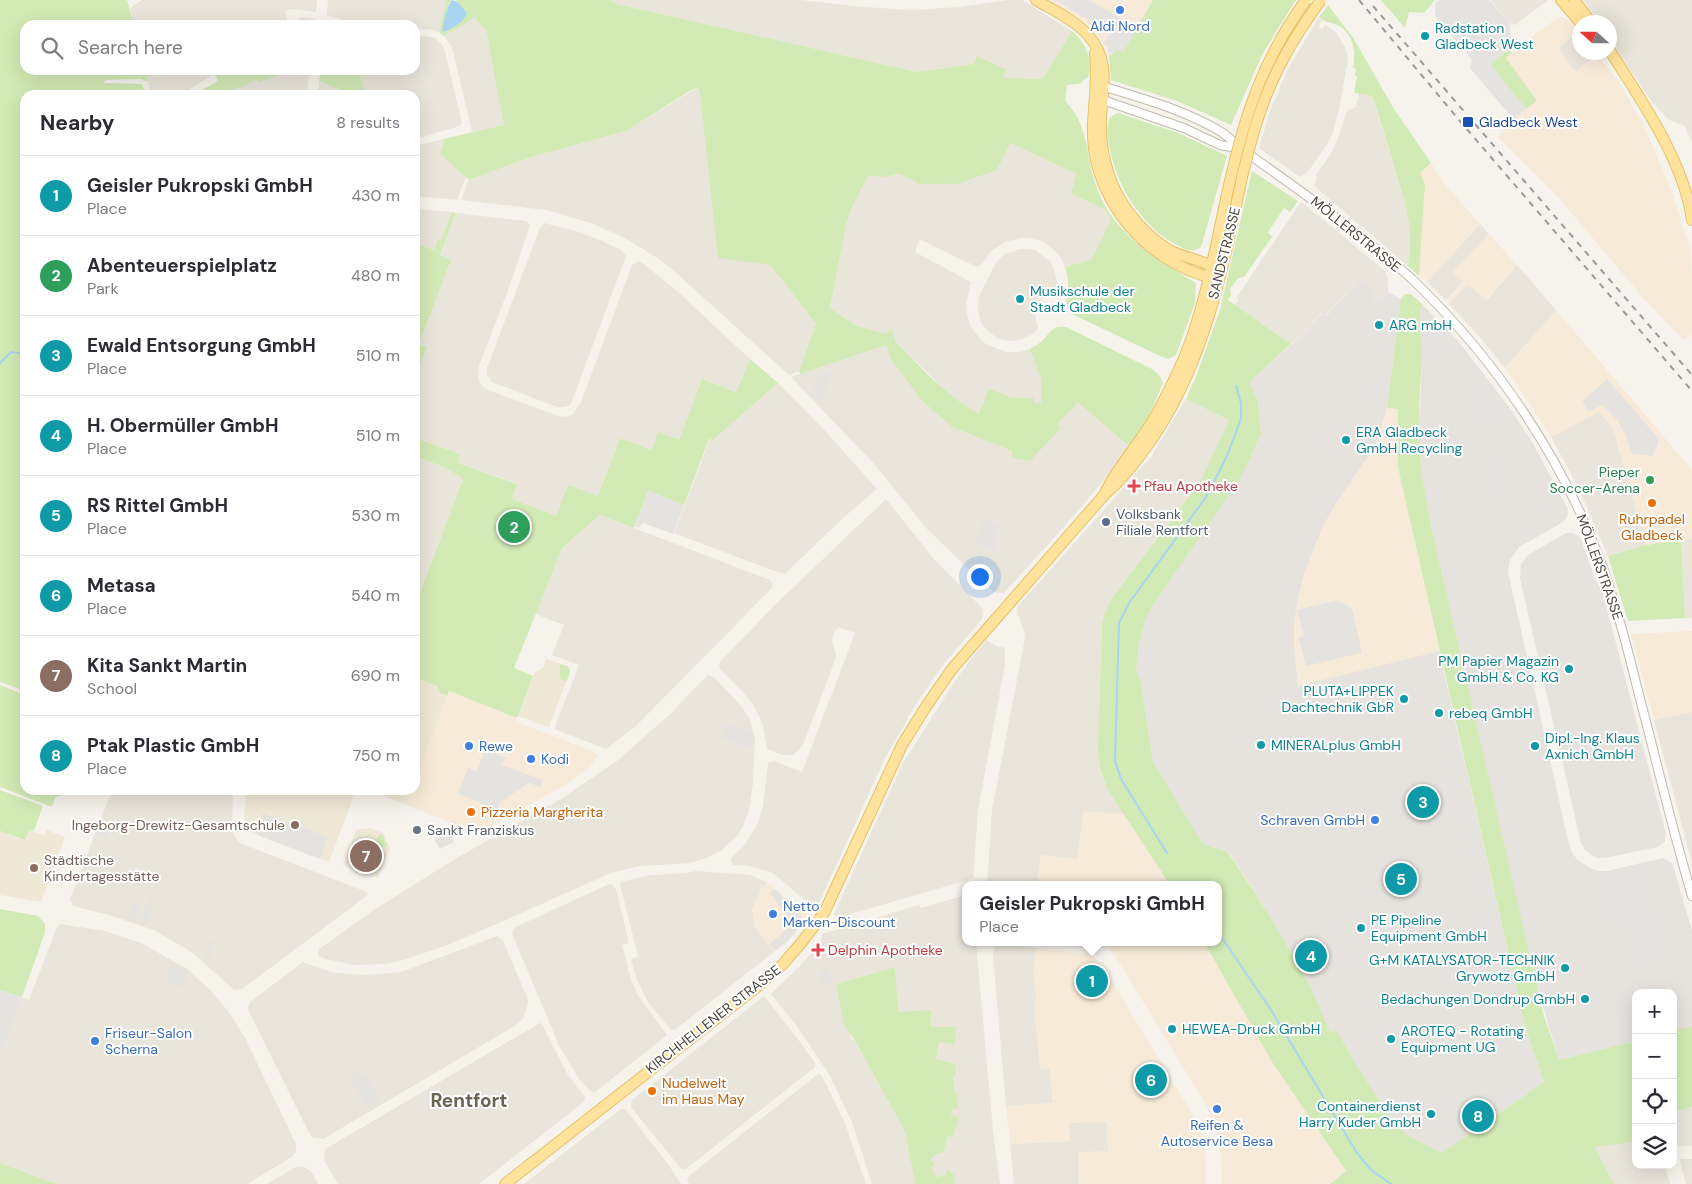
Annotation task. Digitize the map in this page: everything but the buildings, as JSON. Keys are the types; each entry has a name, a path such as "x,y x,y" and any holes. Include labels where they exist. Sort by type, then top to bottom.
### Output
{"main road":[{"path":"1036,0 1078,26 1089,36 1092,42 1103,100 1101,121 1102,145 1106,166 1120,200 1154,240 1170,250 1211,266 1219,276 1208,278 1170,261 1150,248 1130,228 1110,199 1096,160 1093,138 1100,90"},
{"name":"SANDSTRASSE","path":"1105,494 1112,480 1152,422 1170,387 1193,334 1211,266 1236,150 1252,100 1264,70 1279,41 1306,0"},
{"name":"SANDSTRASSE","path":"1001,612 1105,494 1117,484 1154,437 1169,412 1187,377 1199,344 1225,257 1242,177 1259,116 1271,83 1294,39 1321,0"},
{"path":"1561,0 1574,15"},
{"path":"1574,0 1586,15"},
{"path":"1615,60 1635,90 1668,151 1686,192 1692,220"},
{"name":"KIRCHHELLENER STRASSE","path":"505,1184 758,986 783,964 824,913 902,745 952,669 1001,612"}],"street":[{"name":"MÖLLERSTRASSE","path":"1100,90 1186,115 1225,134 1242,149 1302,190 1410,278 1441,309 1493,367 1554,461 1582,518 1604,570 1622,629 1692,896"},
{"name":"MÖLLERSTRASSE","path":"1103,100 1184,128 1220,145 1242,149"}],"shaded area":[{"path":"142,0 317,0 316,12 292,9 285,11 287,20 133,20 130,8"},
{"path":"328,0 446,0 439,32 420,30 420,20 342,20 327,15"},
{"path":"610,0 800,0 912,10 1022,0 1072,31 1043,79 1003,78 1007,71 973,64 917,72 617,4"},
{"path":"1050,0 1153,0 1123,53 1109,56 1095,30"},
{"path":"1055,0 1089,0 1137,28 1123,53 1117,49 1113,54 1107,50 1109,46 1104,43 1110,33 1098,26 1100,22 1095,30 1088,23 1091,16 1089,20"},
{"path":"1439,0 1489,0 1510,23 1512,46 1490,65 1526,108 1514,120 1470,68 1472,60 1435,16 1435,4"},
{"path":"1490,0 1548,0 1515,25 1510,23"},
{"path":"1583,0 1692,0 1692,143 1685,126 1669,120 1652,102 1617,50 1617,15 1595,15"},
{"path":"475,16 486,30 505,125 472,132 452,47 444,36 464,25"},
{"path":"300,17 315,20 298,20"},
{"path":"1319,17 1322,20 1318,27 1322,29 1325,25 1336,32 1346,49 1348,59 1333,132 1326,146 1307,173 1300,177 1259,148 1270,111 1288,69"},
{"path":"1561,17 1572,22 1572,37 1558,48 1575,72 1591,60 1602,60 1620,84 1642,122 1669,184 1690,248 1692,335 1684,340 1645,300 1558,197 1498,137 1524,110 1537,101 1505,57"},
{"path":"420,36 435,38 444,48 462,123 460,126 420,138 420,90 364,90 360,75 420,75"},
{"path":"1572,37 1572,60 1591,60 1575,72 1558,48"},
{"path":"146,75 212,75 189,90 150,90"},
{"path":"280,75 309,76 308,90 232,90 257,79 259,82"},
{"path":"319,81 341,90 318,90"},
{"path":"698,87 770,265 816,324 799,371 789,375 674,271 659,259 625,238 591,223 546,210 461,200 469,180 528,158 626,131"},
{"path":"1359,94 1372,96 1405,202 1410,230 1410,261 1407,265 1314,186 1317,177 1315,176 1332,152 1346,113 1356,107"},
{"path":"443,139 444,143 440,154 466,176 457,200 420,196 420,145"},
{"path":"1010,143 1076,174 1071,194 1104,209 1111,219 1092,259 1065,267 1061,258 1054,250 1042,241 1031,238 1021,238 1005,242 991,251 982,264 977,267 921,240 919,241 915,252 971,282 966,303 967,315 971,327 981,340 1006,352 1020,352 1030,349 1041,379 1041,403 1034,403 1034,398 1008,397 979,414 960,402 942,387 895,341 885,335 857,326 830,308 847,221 868,176 885,177 898,174 918,184"},
{"path":"1431,163 1442,181 1480,224 1428,283 1419,276 1425,184 1419,173"},
{"path":"1300,203 1303,203 1385,271 1388,280 1388,292 1378,302 1373,297 1376,294 1359,281 1325,316 1321,313 1308,330 1291,344 1235,305 1238,301 1237,297"},
{"path":"420,209 452,212 441,241 434,250 420,245"},
{"path":"456,213 526,221 530,225 507,293 479,366 479,381 488,390 558,416 566,417 573,414 581,402 632,265 639,261 677,291 750,359 736,392 702,379 679,440 652,450 620,438 598,496 556,516 511,499 517,483 458,463 460,454 420,440 420,364 426,347 420,344 420,341 451,260 440,256"},
{"path":"544,223 576,231 600,240 621,250 626,256 572,401 570,405 564,407 557,407 492,382 487,375 487,368 540,228"},
{"path":"1480,224 1489,234 1453,272 1463,281 1446,301 1428,283 1429,280"},
{"path":"1489,234 1517,265 1486,300 1469,285 1466,288 1464,287 1449,304 1446,301 1463,282 1453,272"},
{"path":"1021,249 1035,250 1050,261 1058,285 1056,290 1036,304 1034,311 1038,328 1035,333 1020,340 999,339 983,326 979,317 979,296 996,263 1004,254"},
{"path":"1517,265 1556,310 1505,368 1449,304 1469,284 1487,300"},
{"path":"1359,281 1362,281 1377,293 1373,297 1378,302 1388,292 1401,299 1387,408 1375,446 1335,505 1322,528 1304,574 1294,625 1298,686 1439,651 1525,1026 1544,1082 1442,1153 1409,1136 1393,1122 1336,1030 1330,1032 1311,987 1271,918 1229,852 1203,844 1153,762 1141,683 1136,668 1139,643 1146,619 1152,607 1241,478 1261,434 1258,401 1249,382 1308,330 1322,313 1326,316"},
{"path":"1422,304 1458,341 1509,407 1531,440 1568,509 1567,517 1563,522 1519,547 1510,560 1508,572 1567,836 1572,853 1578,860 1590,868 1599,871 1607,871 1663,858 1672,863 1692,930 1692,1026 1677,1030 1677,989 1632,989 1632,1042 1559,1060 1536,984 1431,526 1421,470 1419,433 1422,357 1420,311"},
{"path":"1556,310 1692,470 1692,539 1646,545 1613,428 1599,412 1551,437 1505,368"},
{"path":"1435,326 1460,353 1424,362 1420,330"},
{"path":"886,344 891,359 921,400 952,427 1013,451 1061,428 1057,424 1078,403 1129,446 1105,479 1004,593 992,591 928,530 873,463 791,377"},
{"path":"827,370 835,374 833,378 831,377 820,401 814,399 817,393 812,391 821,371 826,373"},
{"path":"1476,378 1487,390 1488,397 1492,396 1493,401 1497,401 1501,411 1506,410 1509,425 1480,431 1468,380"},
{"path":"1607,379 1659,439 1653,456 1632,454 1626,436 1618,421 1602,405 1589,412 1582,402"},
{"path":"778,383 830,436 877,489 844,517 785,574 674,533 710,439 713,440"},
{"path":"1186,399 1229,419 1227,428 1200,482 1113,597 1105,611 1102,623 1098,744 1102,776 1108,790 1124,814 1084,812 1077,860 1041,855 1038,881 987,881 992,810 1025,638 1017,612 1018,606 1153,453"},
{"path":"1387,408 1398,408 1398,466 1439,651 1298,686 1294,625 1304,574 1322,528 1335,505 1375,446"},
{"path":"1599,412 1613,428 1646,545 1608,556 1578,487 1551,437"},
{"path":"1499,452 1510,497 1495,501 1485,456"},
{"path":"420,458 446,468 463,479 420,593"},
{"path":"648,491 684,505 673,534 643,523 639,528 635,526"},
{"path":"886,499 933,558 981,607 983,612 982,619 942,666 907,718 886,756 817,907 814,908 773,873 748,866 733,865 730,859 744,846 757,825 763,806 768,763 774,761 802,772 855,633 838,627 833,635 832,642 836,654 835,660 804,742 799,750 792,755 783,755 767,749 763,726 754,706 719,666 720,662 775,605"},
{"path":"1550,499 1561,523 1555,526 1553,523 1548,523 1538,500"},
{"path":"600,515 770,580 773,584 772,588 636,726 606,749 554,729 579,665 552,655 564,625 535,614 562,548"},
{"path":"983,519 999,524 993,542 996,544 994,551 974,543"},
{"path":"1532,524 1534,532 1518,536 1516,528"},
{"path":"1566,533 1573,533 1580,537 1595,579 1602,590 1666,834 1665,841 1658,847 1604,858 1591,855 1581,843 1520,578 1521,564 1528,555"},
{"path":"1692,539 1692,618 1685,618 1681,540"},
{"path":"972,562 994,572 990,582 979,578 980,573 970,569"},
{"path":"1338,600 1352,609 1362,653 1306,666 1299,638 1304,636 1297,610"},
{"path":"1692,631 1692,712 1654,720 1631,634"},
{"path":"987,640 996,646 1005,648 1005,665 978,810 973,877 837,918 834,914 903,763 955,681"},
{"path":"546,659 569,667 570,672 549,727 518,716 535,672 543,668"},
{"path":"708,675 714,677 741,706 749,717 755,738 753,783 749,811 736,837 722,850 691,863 640,866 611,873 445,946 403,960 386,964 354,965 325,959 318,955 319,949 374,910 455,859 561,799 617,761 669,715"},
{"path":"420,679 437,686 440,693 447,696 420,769"},
{"path":"449,691 517,718 516,722 593,751 598,756 589,767 567,784 484,829 474,831 406,805 410,795 420,795 420,769"},
{"path":"1692,712 1692,863 1654,720"},
{"path":"729,723 751,731 753,738 752,749 720,737 724,727 727,728"},
{"path":"485,750 505,757 502,765 543,780 540,787 529,783 500,802 497,809 458,794 468,768 477,771"},
{"path":"110,795 233,795 232,829 240,843 367,892 368,895 242,989 234,990 193,953 154,930 109,915 73,906 70,899"},
{"name":"Ingeborg-Drewitz-Gesamtschule","path":"246,795 354,795 329,862 252,832 246,824 244,817"},
{"path":"381,795 410,795 406,805"},
{"path":"1084,811 1124,814 1167,881 1038,881 1041,855 1077,859"},
{"path":"263,813 328,837 320,859 257,835 256,831"},
{"path":"99,824 112,829 108,839 95,834"},
{"path":"447,826 453,828 451,834 454,842 440,849 434,840 441,836"},
{"path":"371,828 383,833 390,848 378,878 343,865 356,830"},
{"name":"Städtische Kindertagesstätte","path":"29,830 44,835 47,830 65,837 41,902 0,895 0,831 20,839"},
{"path":"1642,863 1651,906 1656,906 1670,960 1635,969 1623,923 1608,926 1596,878 1610,875 1609,871"},
{"path":"696,871 750,875 767,882 752,909 755,927 774,952 676,1029 671,1030 648,1002 637,980 631,959 638,956 620,884 621,882 650,875"},
{"path":"767,882 808,916 793,936 774,952 755,928 752,909 762,887"},
{"path":"609,884 613,885 616,889 629,943 622,945 631,979 637,994 667,1035 594,1093 579,1079 559,1045 512,934 513,929 518,926"},
{"path":"775,889 804,920 788,941 775,951 769,944 794,924 770,893"},
{"path":"962,896 962,946 976,946 993,1131 1000,1184 954,1184 944,1177 938,1178 931,1172 930,1160 937,1152 942,1152 945,1149 947,1136 959,1119 951,1115 953,1108 957,1110 953,1075 955,1075 936,1060 939,1042 955,1027 931,1027 931,1010 897,1013 895,967 836,984 851,1038 858,1046 905,1132 915,1184 872,1184 852,1122 829,1074 796,1025 771,994 799,967 816,947 822,938 822,934 919,905 921,908"},
{"path":"149,898 155,900 147,924 141,921"},
{"path":"134,900 140,902 134,919 128,917"},
{"path":"60,924 105,931 141,943 186,968 211,991 228,1011 244,1036 296,1144 296,1152 292,1157 247,1184 57,1184 0,1163 0,993 1,990 29,1000 57,927"},
{"path":"497,936 503,941 527,997 528,1003 523,1019 513,1027 323,1139 313,1138 249,1012 250,1002 303,962 332,972 351,974 365,975 401,972"},
{"path":"210,940 215,942 208,961 203,959"},
{"path":"997,946 1018,946 1036,948 1034,971 1035,1013 1040,1068 1050,1069 1053,1103 1006,1106 993,956 994,948"},
{"path":"1105,946 1206,946 1272,1062 1346,1171 1330,1184 1222,1184 1219,1140 1208,1108 1111,951"},
{"path":"1036,948 1087,954 1095,957 1102,965 1195,1118 1203,1138 1206,1184 1079,1184 1078,1152 1108,1151 1107,1122 1069,1123 1070,1141 1010,1144 1006,1106 1053,1103 1050,1069 1040,1068 1035,1013 1034,971"},
{"path":"172,965 189,972 183,987 166,981"},
{"path":"827,967 833,982 826,988 816,977"},
{"path":"1,990 22,998 0,1055 0,993"},
{"path":"764,996 800,1042 815,1063 815,1067 686,1169 681,1169 631,1107 631,1101"},
{"path":"540,1023 568,1075 585,1097 584,1102 479,1184 338,1184 325,1162 324,1154 327,1148"},
{"path":"358,1071 361,1075 365,1073 381,1101 367,1109 351,1081 354,1079 352,1074"},
{"path":"818,1074 822,1076 844,1121 866,1184 689,1184 687,1179 690,1175"},
{"path":"1692,1107 1692,1146 1677,1146 1677,1111"},
{"path":"622,1108 626,1110 668,1164 681,1184 524,1184"},
{"path":"1107,1121 1108,1151 1078,1153 1079,1184 1014,1184 1010,1144 1070,1141 1069,1123"},
{"path":"1632,1142 1632,1169 1666,1169 1670,1184 1614,1184 1595,1147"},
{"path":"1681,1159 1692,1159 1692,1184 1686,1184 1680,1162"},
{"path":"302,1166 311,1171 318,1184 267,1184 296,1167"}],"green space":[{"path":"0,0 127,0 133,20 20,20 20,75 146,75 148,82 141,79 106,80 103,83 142,84 144,90 20,90 20,689 0,682"},
{"path":"446,0 452,0 449,3 443,28 444,32 461,22 458,2 455,0 610,0 617,4 917,72 973,64 977,56 1007,70 1003,78 1043,79 1072,31 1081,40 1087,52 1090,71 1088,77 1082,81 1083,83 1067,85 1065,101 1073,110 1082,129 1095,182 1102,200 1122,229 1135,242 1165,264 1196,283 1195,303 1176,355 1169,359 1162,357 1069,311 1066,299 1068,283 1065,267 1092,259 1111,219 1104,209 1071,194 1076,174 1010,143 997,170 957,184 918,184 898,174 885,177 868,176 847,221 830,308 857,326 885,334 892,330 895,341 930,377 960,402 979,414 989,389 1008,397 1034,398 1034,403 1041,403 1041,379 1030,349 1041,342 1054,328 1066,327 1152,369 1160,376 1163,383 1148,418 1129,446 1078,403 1057,424 1061,428 1030,461 1012,458 1012,451 952,427 921,400 891,359 886,345 800,374 799,371 816,324 770,265 718,258 698,87 626,131 528,158 469,180 440,154 444,143 443,139 504,125 486,30 474,17 444,36 439,32"},
{"path":"1153,0 1296,0 1263,53 1231,125 1177,101 1111,80 1109,56 1117,49 1123,52"},
{"path":"1381,0 1435,0 1424,13 1409,12 1405,28"},
{"path":"1328,5 1354,39 1394,109 1431,163 1420,173 1425,184 1419,276 1407,265 1410,261 1410,230 1405,202 1377,110 1372,96 1354,93 1357,76 1355,75 1356,69 1353,68 1354,49 1350,38 1343,28 1319,17"},
{"path":"1509,49 1512,52 1506,58 1537,101 1526,109 1490,65"},
{"path":"215,75 280,75 259,82 257,80 233,90 202,90 218,81"},
{"path":"320,75 360,75 364,90 341,90 319,81"},
{"path":"1118,113 1178,133 1227,156 1201,247 1189,250 1167,239 1149,225 1130,200 1115,169 1110,152 1109,120"},
{"path":"1252,171 1298,201 1290,212 1284,208 1268,232 1272,237 1244,277 1238,278 1230,289 1231,295 1228,300 1291,344 1249,382 1258,401 1261,434 1241,478 1152,607 1146,619 1139,643 1136,668 1141,683 1153,762 1203,844 1228,852 1271,918 1311,987 1330,1032 1336,1030 1393,1122 1409,1136 1442,1153 1544,1082 1525,1026 1400,476 1398,466 1398,409 1387,408 1401,299 1405,294 1411,294 1422,304 1420,311 1422,357 1419,406 1421,470 1431,526 1543,1013 1559,1060 1632,1042 1632,1142 1595,1147 1614,1184 1330,1184 1346,1171 1272,1062 1206,946 1222,946 1222,881 1167,881 1108,790 1099,762 1098,744 1102,623 1105,611 1113,597 1200,482 1229,420 1186,399 1220,310"},
{"path":"452,212 456,213 440,255 451,260 420,341 420,245 434,250 438,240 441,240"},
{"path":"420,344 427,347 420,365"},
{"path":"750,359 778,383 713,440 709,439 684,505 648,491 634,528 600,515 562,548 514,668 533,676 517,718 449,691 447,696 440,693 437,686 420,679 420,593 463,479 446,468 420,458 420,440 460,454 458,463 517,484 512,499 556,516 568,485 598,496 620,438 652,450 658,432 679,440 702,379 736,392"},
{"path":"1681,540 1685,618 1628,621 1608,556 1646,545"},
{"path":"560,664 569,667 570,672 567,681 560,679"},
{"path":"0,685 20,693 20,795 0,787"},
{"path":"0,790 43,806 34,831 29,830 25,840 0,831"},
{"path":"21,795 61,795 55,798 52,807"},
{"path":"382,834 387,845 385,847 380,847 376,842 378,836"},
{"path":"0,909 38,916 45,924 45,932 22,997 1,990 0,993"},
{"path":"895,967 898,1012 931,1010 931,1027 956,1027 955,1044 939,1042 936,1059 955,1064 956,1075 953,1075 958,1110 953,1108 951,1115 959,1118 953,1137 947,1136 945,1149 940,1154 937,1153 930,1160 935,1164 932,1172 938,1178 941,1175 944,1177 948,1170 955,1176 954,1184 915,1184 905,1132 844,1024 836,984"},
{"path":"1692,1026 1692,1107 1677,1111 1677,1034 1677,1030"},
{"path":"0,1163 57,1184 0,1184"}],"water":[{"path":"452,0 458,2 467,13 461,22 444,32 442,31 448,7"}],"waterway":[{"path":"0,363 11,352 20,353"},
{"path":"1167,853 1121,779 1115,761 1119,623 1129,603 1206,497 1227,456 1241,419 1241,403 1236,386"},
{"path":"1222,938 1271,1010 1357,1153 1371,1170 1391,1184"}],"railway":[{"path":"1359,0 1459,120 1692,391"},
{"path":"1373,6 1692,375"}],"place":[{"name":"Aldi Nord","path":"1120,10"},
{"name":"Radstation Gladbeck West","path":"1425,36"},
{"name":"Gladbeck West","path":"1468,122"},
{"name":"Musikschule der Stadt Gladbeck","path":"1020,299"},
{"name":"ARG mbH","path":"1379,325"},
{"name":"ERA Gladbeck GmbH Recycling","path":"1346,440"},
{"name":"Pieper Soccer-Arena","path":"1650,480"},
{"name":"Pfau Apotheke","path":"1134,486"},
{"name":"Ruhrpadel Gladbeck","path":"1652,503"},
{"name":"Volksbank Filiale Rentfort","path":"1106,522"},
{"name":"Abenteuerspielplatz","path":"514,527"},
{"name":"PM Papier Magazin GmbH & Co. KG","path":"1569,669"},
{"name":"PLUTA+LIPPEK Dachtechnik GbR","path":"1404,699"},
{"name":"rebeq GmbH","path":"1439,713"},
{"name":"MINERALplus GmbH","path":"1261,745"},
{"name":"Rewe","path":"469,746"},
{"name":"Dipl.-Ing. Klaus Axnich GmbH","path":"1535,746"},
{"name":"Kodi","path":"531,759"},
{"name":"Ewald Entsorgung GmbH","path":"1423,802"},
{"name":"Pizzeria Margherita","path":"471,812"},
{"name":"Schraven GmbH","path":"1375,820"},
{"name":"Ingeborg-Drewitz-Gesamtschule","path":"295,825"},
{"name":"Sankt Franziskus","path":"417,830"},
{"name":"Kita Sankt Martin","path":"366,856"},
{"name":"Städtische Kindertagesstätte","path":"34,868"},
{"name":"RS Rittel GmbH","path":"1401,879"},
{"name":"Netto Marken-Discount","path":"773,914"},
{"name":"PE Pipeline Equipment GmbH","path":"1361,928"},
{"name":"Delphin Apotheke","path":"818,950"},
{"name":"H. Obermüller GmbH","path":"1311,956"},
{"name":"G+M KATALYSATOR-TECHNIK Grywotz GmbH","path":"1565,968"},
{"name":"Geisler Pukropski GmbH","path":"1092,981"},
{"name":"Bedachungen Dondrup GmbH","path":"1585,999"},
{"name":"HEWEA-Druck GmbH","path":"1172,1029"},
{"name":"AROTEQ - Rotating Equipment UG","path":"1391,1039"},
{"name":"Friseur-Salon Scherna","path":"95,1041"},
{"name":"Metasa","path":"1151,1080"},
{"name":"Nudelwelt im Haus May","path":"652,1091"},
{"name":"Reifen & Autoservice Besa","path":"1217,1109"},
{"name":"Containerdienst Harry Kuder GmbH","path":"1431,1114"},
{"name":"Ptak Plastic GmbH","path":"1478,1116"}],"district":[{"name":"Rentfort","path":"469,1100"}]}
